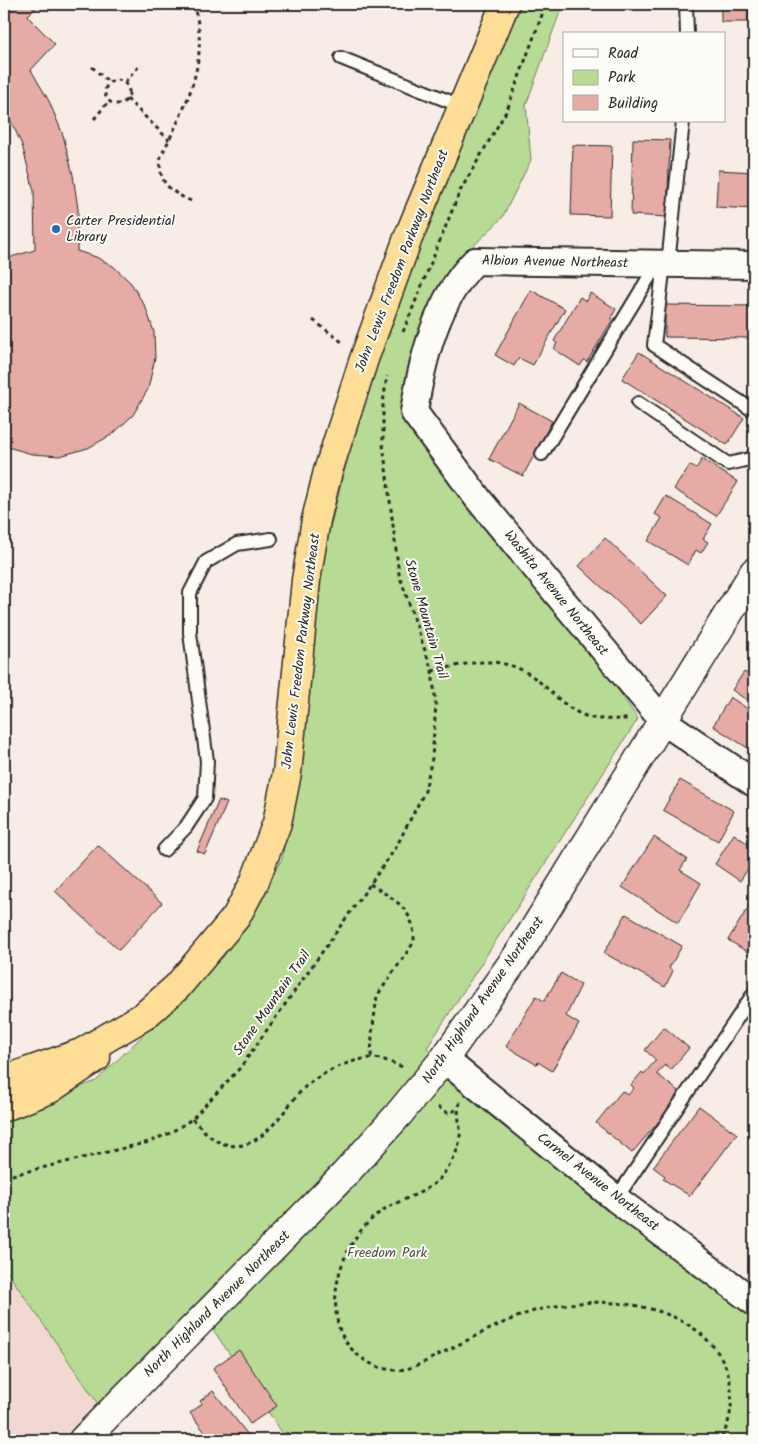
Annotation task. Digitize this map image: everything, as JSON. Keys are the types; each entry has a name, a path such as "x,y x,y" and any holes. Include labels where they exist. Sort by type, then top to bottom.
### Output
{"highway":[{"name":"John Lewis Freedom Parkway Northeast","path":"144,1016 177,987 236,918 254,883 276,823 287,773 306,580 316,520 328,472 364,359 408,238 461,106 505,4"},
{"path":"4,1080 82,1053 144,1016"},
{"path":"4,1107 50,1089 71,1076 114,1046 144,1016"}],"main road":[{"name":"North Highland Avenue Northeast","path":"83,1440 344,1175 444,1059 520,952 754,572"}],"street":[{"name":"Albion Avenue Northeast","path":"424,367 433,331 462,274 474,261 754,265"},
{"name":"Washita Avenue Northeast","path":"424,367 414,412 479,500 663,721 754,783"},
{"name":"Carmel Avenue Northeast","path":"444,1059 616,1199 754,1302"}],"lane":[{"path":"686,4 687,32"},
{"path":"341,58 461,106"},
{"path":"683,122 654,345 754,411"},
{"path":"542,454 663,264"},
{"path":"638,403 728,464 750,459 754,455"},
{"path":"164,850 186,827 205,798 207,761 190,633 190,593 206,562 237,544 272,539"},
{"path":"616,1199 754,993"}],"path":[{"path":"60,4 64,7 67,4"},
{"path":"191,200 172,192 160,174 161,156 192,84 201,56 193,4"},
{"path":"401,338 460,191 507,110 546,4"},
{"path":"125,82 141,64"},
{"path":"92,67 110,83"},
{"path":"117,80 125,82 129,88 127,99 117,104 109,101 106,94 110,83 117,80"},
{"path":"127,99 169,140"},
{"path":"94,118 109,101"},
{"name":"Stone Mountain Trail","path":"5,1177 149,1142 170,1133 192,1118 240,1068 395,849 424,791 436,730 436,704 432,670 399,574 383,444 383,403 387,374"},
{"path":"432,670 483,662 504,664 537,678 568,706 583,715 600,719 633,719"},
{"path":"370,884 397,901 413,921 414,932 414,942 377,996 371,1058"},
{"path":"192,1118 223,1144 232,1146 254,1141 272,1126 304,1088 316,1078 355,1062 371,1058 407,1068 439,1094 437,1103 440,1110 448,1113 456,1110"},
{"path":"459,1095 460,1101 456,1110 461,1135 454,1156 440,1178 415,1195 380,1212 354,1238 340,1272 335,1296 338,1326 352,1349 370,1365 397,1370 418,1365 523,1314 569,1305 619,1302 658,1309 689,1324 717,1351 728,1373 732,1403 726,1431 720,1440"},
{"path":"4,1226 9,1207 5,1177"}],"shaded area":[{"path":"4,1267 101,1408 92,1440 4,1440"}],"green space":[{"name":"Freedom Park","path":"508,4 563,4 526,105 531,160 502,218 449,270 404,423 595,656 638,719 427,1048 754,1305 754,1440 287,1440 198,1307 101,1408 4,1267 4,1117 96,1081 224,956 282,859 309,695 315,587 361,406"}],"building":[{"name":"Carter Presidential Library","path":"4,4 40,4 27,16 55,44 31,70 49,101 63,135 73,175 78,209 77,251 96,257 113,266 131,283 146,308 154,332 155,358 148,389 133,415 113,434 88,448 60,456 32,454 4,446 4,261 35,250 34,191 22,145 4,106"},
{"path":"721,4 749,4 748,22 721,22"},
{"path":"633,139 670,140 667,217 631,215"},
{"path":"573,145 612,146 610,216 571,215"},
{"path":"718,170 754,172 754,209 716,207"},
{"path":"531,290 565,309 533,365 519,358 514,366 495,355"},
{"path":"590,293 616,309 611,318 613,319 587,362 584,360 580,366 554,349 557,343 554,341 580,297 586,301"},
{"path":"665,305 754,306 754,338 665,337"},
{"path":"639,352 744,418 727,445 622,379"},
{"path":"519,403 552,421 523,476 489,459"},
{"path":"702,459 738,482 716,516 674,489 690,465 696,469"},
{"path":"666,496 712,524 703,539 708,542 701,553 696,550 688,565 648,541 662,518 655,514"},
{"path":"605,538 667,596 641,624 579,566"},
{"path":"744,672 751,676 754,672 754,705 732,690"},
{"path":"730,697 754,713 754,752 713,726"},
{"path":"680,780 734,811 718,841 663,810"},
{"path":"219,800 227,803 205,854 197,851"},
{"path":"734,834 754,848 754,860 740,881 715,864"},
{"path":"654,837 687,859 680,870 701,883 678,923 622,887"},
{"path":"98,845 162,903 119,950 55,891"},
{"path":"752,901 754,903 754,956 728,940"},
{"path":"626,914 682,946 669,968 673,971 665,987 604,953"},
{"path":"561,973 581,985 566,1016 579,1024 552,1071 538,1062 537,1065 506,1046 536,996 544,1001"},
{"path":"664,1027 689,1048 671,1070 665,1065 657,1074 682,1094 632,1153 596,1123 622,1091 628,1095 634,1088 631,1085 656,1060 645,1050"},
{"path":"699,1106 737,1134 690,1196 663,1179 665,1176 653,1167"},
{"path":"239,1350 277,1406 250,1424 213,1368"},
{"path":"213,1391 249,1436 244,1440 211,1440 190,1413 202,1404 200,1401"},
{"path":"287,1432 293,1440 276,1440"}],"place":[{"name":"Carter Presidential Library","path":"56,229"}]}
